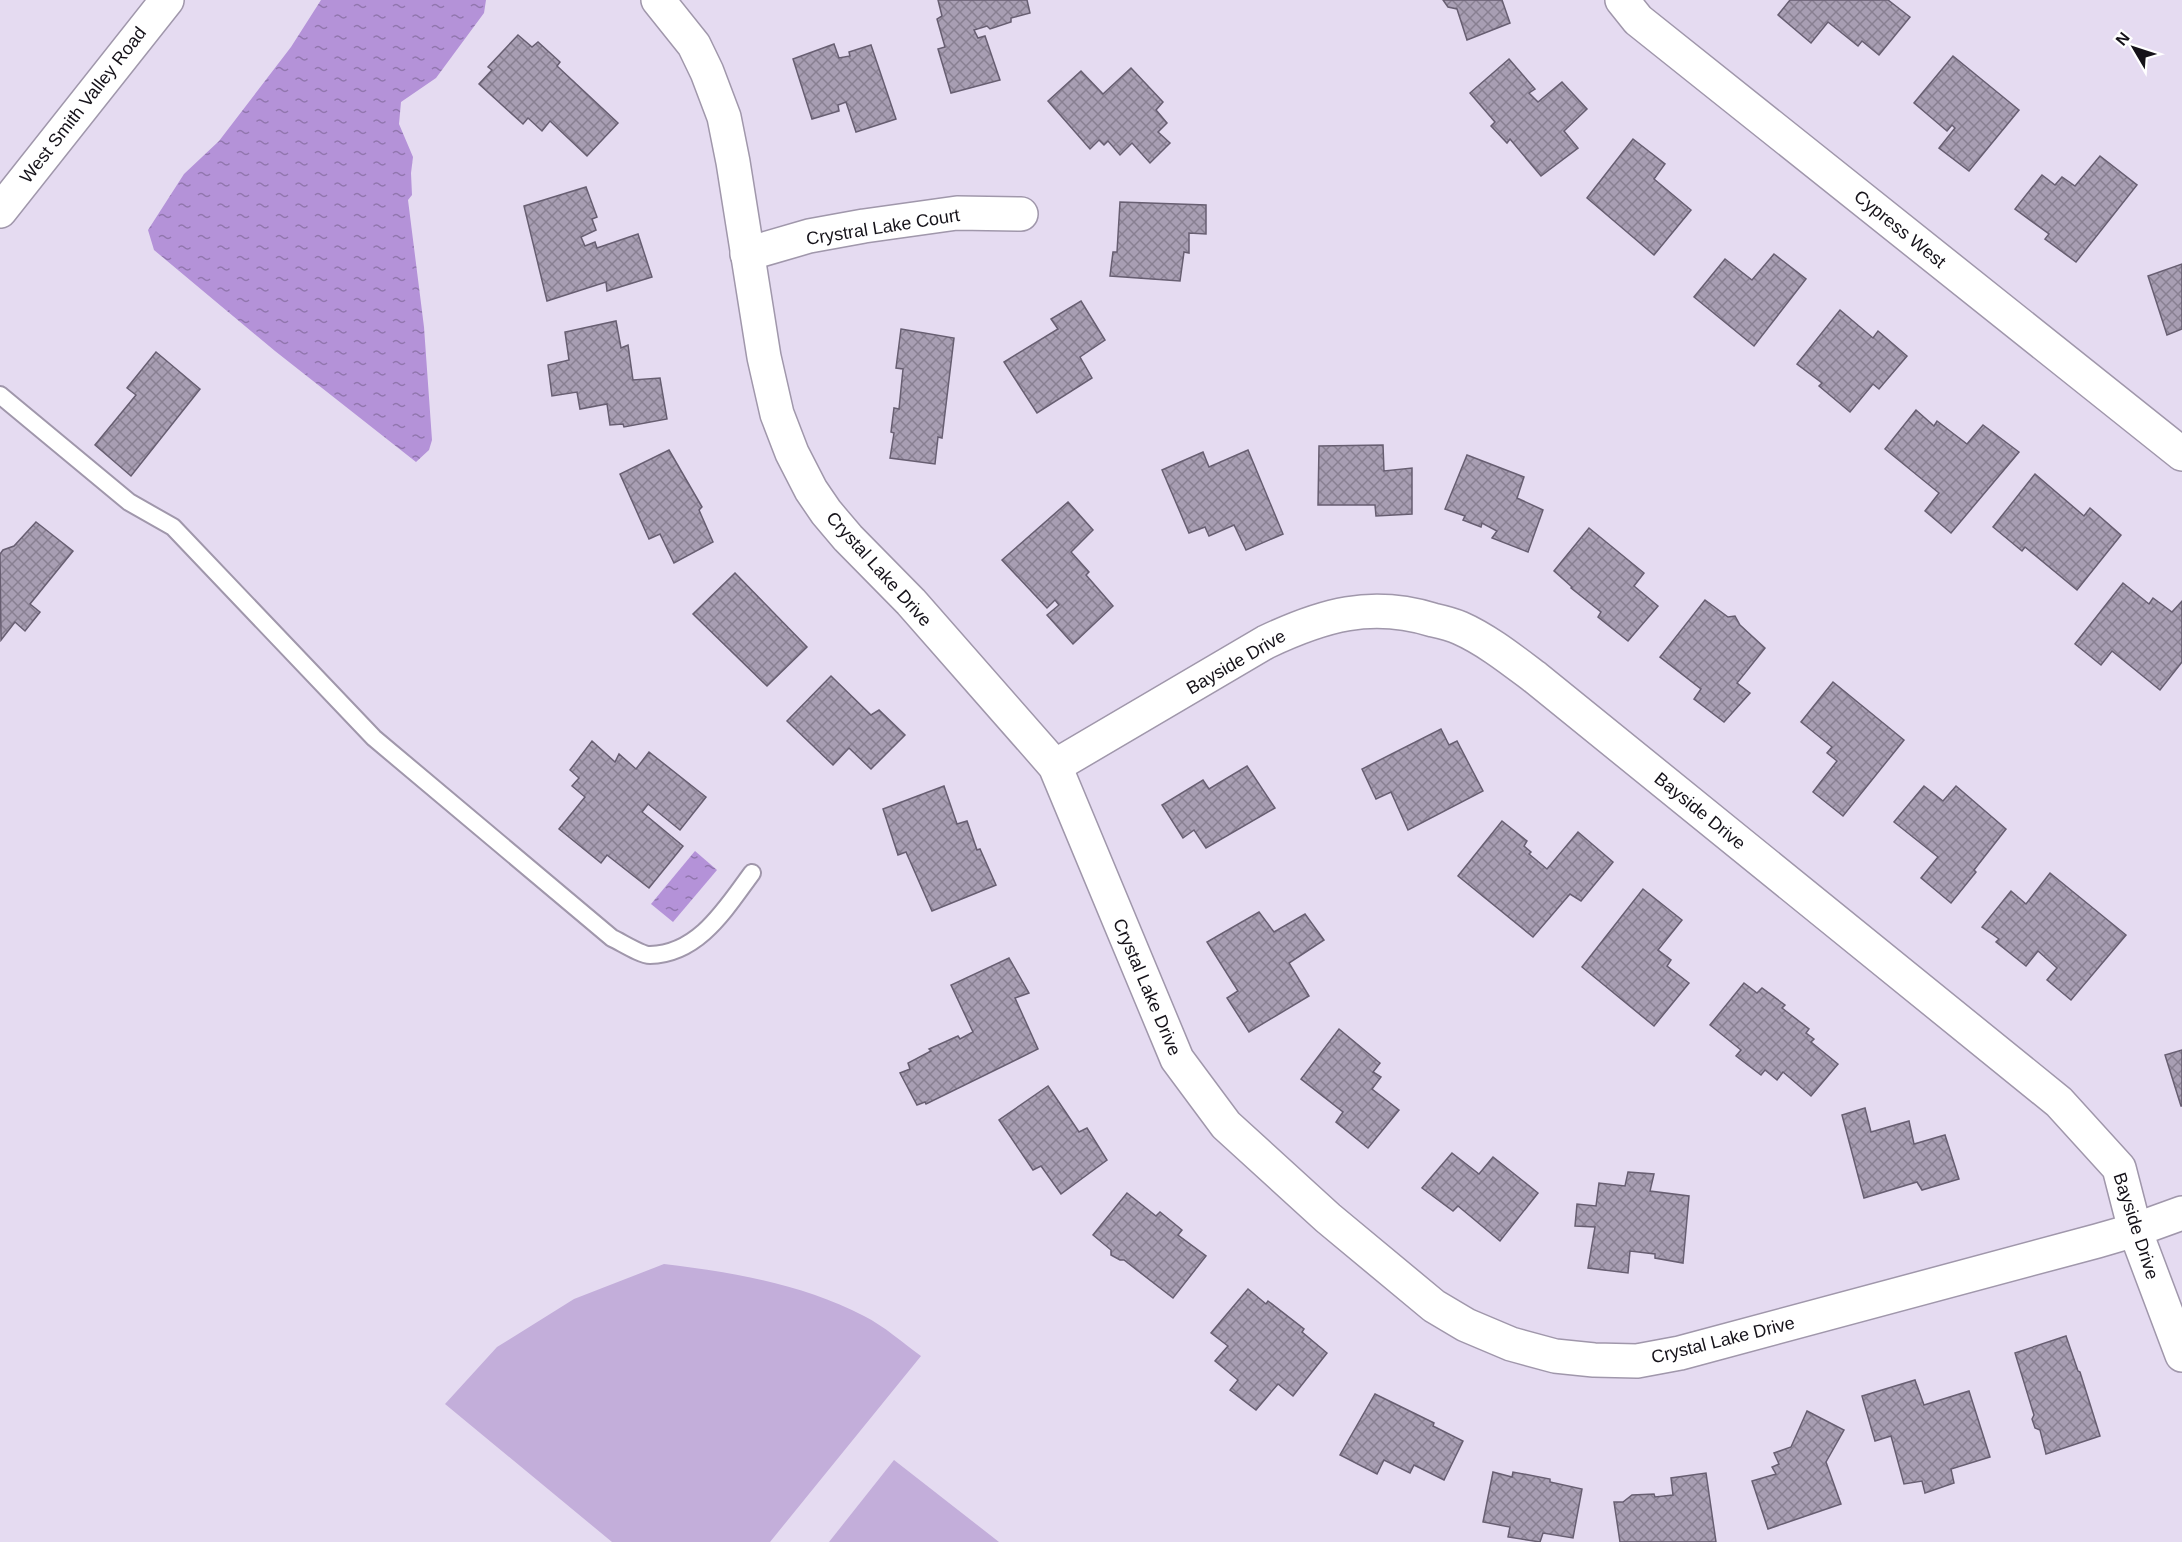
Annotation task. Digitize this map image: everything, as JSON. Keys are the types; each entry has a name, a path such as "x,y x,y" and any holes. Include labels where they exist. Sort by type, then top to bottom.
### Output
{"street":[{"name":"Crystal Lake Drive","path":"658,0 694,45 724,117 764,357 777,414 792,453 811,490 848,538 910,602 1055,766 1177,1059 1226,1125 1328,1218 1434,1306 1466,1325 1511,1344 1555,1356 1636,1361 1692,1350 2135,1230 2182,1213"},
{"name":"Cypress West","path":"1622,0 1638,20 2182,454"},
{"name":"West Smith Valley Road","path":"0,211 165,1"},
{"name":"Crystral Lake Court","path":"747,254 809,237 864,226 957,213 1022,214"},
{"name":"Bayside Drive","path":"1055,766 1266,642 1296,628 1357,611 1391,610 1421,616 1459,628 1512,660 1536,678 2060,1102 2118,1168 2135,1230 2182,1355"}],"lane":[{"path":"0,395 129,502 173,526 374,738 612,938 648,955 682,948 715,922 752,873"}],"shaded area":[{"path":"664,1264 767,1281 817,1296 871,1320 921,1356 770,1542 612,1542 445,1404 497,1347 574,1299"},
{"path":"894,1460 999,1542 829,1542"}],"water":[{"path":"321,0 486,0 484,13 436,78 401,102 399,124 413,157 412,195 408,200 424,327 432,440 429,450 416,462 275,351 154,250 148,230 184,174 219,141 291,47"},
{"path":"695,851 717,870 673,922 651,904"}],"building":[{"path":"938,0 1027,0 1030,13 1011,18 1011,22 990,29 987,26 974,30 978,38 985,36 1000,80 951,93 938,49 945,47 937,19 942,16"},
{"path":"1443,0 1502,0 1510,23 1467,40 1457,9 1448,7"},
{"path":"1790,0 1888,0 1910,17 1879,55 1862,41 1858,46 1828,22 1811,43 1778,15"},
{"path":"518,35 532,47 538,42 560,62 557,66 618,123 587,156 550,121 542,131 528,118 523,124 479,84 492,70 488,67"},
{"path":"834,44 839,58 850,56 849,52 871,45 896,119 856,132 846,102 838,105 839,111 812,119 793,59"},
{"path":"1953,56 2019,110 1969,171 1939,148 1955,128 1952,125 1947,131 1914,103"},
{"path":"1509,59 1535,89 1529,93 1538,102 1562,82 1587,109 1564,131 1578,148 1541,176 1510,139 1507,143 1491,126 1495,122 1470,93"},
{"path":"1131,68 1163,102 1156,110 1167,123 1158,132 1170,143 1150,163 1132,143 1120,155 1108,141 1104,145 1099,140 1090,149 1048,101 1081,71 1103,94"},
{"path":"1633,139 1665,164 1654,179 1691,210 1654,255 1587,198"},
{"path":"2100,156 2137,185 2076,262 2045,239 2049,234 2015,209 2042,175 2055,185 2062,177 2075,186"},
{"path":"586,187 597,217 592,219 596,230 581,237 585,246 595,242 597,248 638,234 652,277 607,291 606,282 547,301 524,206"},
{"path":"1120,202 1206,205 1206,234 1189,233 1189,253 1184,252 1180,281 1110,276 1113,252 1117,252"},
{"path":"1774,254 1806,279 1754,346 1694,297 1725,259 1752,280"},
{"path":"2182,264 2182,329 2167,335 2148,276"},
{"path":"1081,301 1105,340 1080,357 1092,378 1037,413 1004,362 1058,329 1051,319"},
{"path":"1840,310 1873,338 1878,331 1907,356 1879,389 1873,384 1850,412 1819,386 1822,383 1797,364"},
{"path":"616,321 621,348 628,345 633,380 660,378 667,419 624,427 623,424 610,425 607,404 580,409 577,392 552,396 548,365 569,360 565,332"},
{"path":"901,329 954,338 942,438 938,437 935,464 890,458 894,433 891,432 894,408 899,409 903,369 896,368"},
{"path":"156,352 200,389 131,476 95,445 136,395 127,388"},
{"path":"1916,410 1934,426 1937,421 1967,444 1983,425 2019,452 1951,533 1925,511 1939,493 1885,449"},
{"path":"1383,445 1384,471 1412,468 1412,514 1376,516 1375,505 1318,505 1319,446"},
{"path":"669,450 702,507 699,510 713,542 674,563 660,534 649,539 620,474"},
{"path":"1248,450 1283,534 1246,550 1234,525 1209,536 1205,527 1189,533 1162,470 1203,452 1209,467"},
{"path":"1467,455 1524,477 1517,498 1543,510 1528,552 1492,538 1497,531 1482,523 1481,527 1463,520 1465,516 1445,509"},
{"path":"2035,474 2084,516 2090,508 2121,535 2077,590 2025,547 2022,551 1993,527"},
{"path":"1068,502 1093,530 1071,552 1089,572 1086,575 1113,606 1073,644 1047,615 1059,605 1055,600 1047,608 1002,560"},
{"path":"36,522 73,551 30,604 40,612 25,631 15,622 1,640 0,554 3,550 14,546"},
{"path":"1589,528 1644,573 1634,586 1658,606 1628,641 1598,617 1601,612 1554,571"},
{"path":"735,573 807,647 767,686 693,614"},
{"path":"2123,583 2149,604 2153,598 2172,612 2182,601 2182,662 2160,690 2112,651 2101,665 2075,644"},
{"path":"1705,600 1728,617 1735,616 1740,625 1765,648 1737,683 1750,693 1724,722 1694,699 1701,689 1660,657"},
{"path":"831,676 871,715 879,710 905,735 871,769 849,748 833,765 787,721"},
{"path":"1833,682 1904,740 1843,816 1813,792 1837,761 1827,753 1832,747 1801,722"},
{"path":"1441,729 1449,745 1457,741 1483,791 1408,830 1391,792 1376,799 1362,769"},
{"path":"592,741 615,762 619,754 636,769 649,752 706,797 680,830 648,804 642,812 683,846 649,888 607,855 601,863 559,829 585,797 572,786 579,778 570,770"},
{"path":"1247,766 1275,808 1206,848 1194,830 1183,838 1162,805 1203,780 1209,789"},
{"path":"944,786 957,824 967,821 977,850 980,849 996,885 932,911 906,852 898,855 883,809"},
{"path":"1924,786 1943,801 1956,786 2006,829 1951,903 1921,878 1938,857 1894,822"},
{"path":"1502,821 1527,841 1524,846 1531,852 1529,854 1547,869 1578,832 1613,862 1581,901 1570,894 1533,937 1458,876"},
{"path":"2050,873 2126,935 2071,1000 2047,980 2057,968 2038,951 2026,966 1996,942 1999,939 1982,927 2011,891 2026,904"},
{"path":"1643,889 1682,920 1658,950 1671,960 1667,966 1689,983 1654,1026 1582,967"},
{"path":"1259,912 1274,932 1305,914 1324,940 1289,963 1309,996 1249,1032 1227,998 1238,991 1207,942"},
{"path":"1009,958 1029,993 1015,998 1038,1049 926,1104 925,1102 917,1105 900,1073 910,1069 908,1063 931,1051 929,1049 958,1036 960,1039 973,1032 951,985"},
{"path":"1744,983 1757,993 1762,988 1785,1005 1782,1008 1809,1029 1806,1033 1814,1039 1811,1042 1838,1064 1811,1096 1783,1072 1777,1080 1765,1070 1761,1075 1736,1056 1741,1050 1710,1025"},
{"path":"1339,1029 1380,1063 1373,1072 1381,1077 1372,1089 1399,1110 1368,1148 1336,1122 1343,1112 1301,1079"},
{"path":"2182,1050 2182,1106 2181,1106 2165,1055"},
{"path":"1048,1086 1079,1132 1087,1128 1107,1160 1061,1194 1041,1166 1033,1170 999,1120"},
{"path":"1865,1108 1871,1132 1909,1121 1914,1144 1945,1135 1959,1179 1922,1190 1917,1182 1864,1198 1842,1115"},
{"path":"1452,1153 1479,1174 1493,1157 1538,1193 1500,1241 1458,1206 1453,1211 1422,1188"},
{"path":"1628,1172 1654,1174 1650,1191 1689,1196 1683,1263 1655,1258 1655,1254 1630,1251 1628,1273 1588,1268 1595,1227 1575,1226 1577,1204 1596,1206 1599,1183 1625,1186"},
{"path":"1127,1193 1156,1216 1160,1212 1182,1230 1178,1235 1206,1256 1173,1298 1124,1260 1111,1255 1111,1250 1093,1235"},
{"path":"1248,1289 1266,1304 1268,1301 1304,1329 1302,1332 1327,1353 1293,1396 1278,1384 1256,1410 1230,1390 1238,1380 1215,1361 1228,1346 1211,1333"},
{"path":"2066,1336 2100,1436 2046,1454 2040,1430 2035,1428 2032,1419 2034,1415 2015,1353"},
{"path":"1915,1380 1924,1405 1969,1391 1990,1457 1951,1469 1954,1483 1925,1493 1922,1481 1904,1484 1891,1436 1875,1441 1862,1396"},
{"path":"1375,1394 1434,1423 1433,1426 1463,1441 1444,1480 1414,1465 1410,1473 1384,1460 1377,1474 1340,1455"},
{"path":"1807,1411 1844,1430 1826,1462 1841,1504 1768,1529 1752,1481 1776,1474 1772,1467 1779,1464 1774,1453 1791,1447"},
{"path":"1493,1472 1512,1477 1513,1472 1550,1479 1550,1482 1582,1489 1573,1538 1543,1533 1540,1542 1508,1537 1510,1527 1483,1522"},
{"path":"1706,1473 1716,1542 1620,1542 1614,1502 1623,1502 1632,1495 1654,1494 1655,1497 1673,1495 1671,1478"}]}
